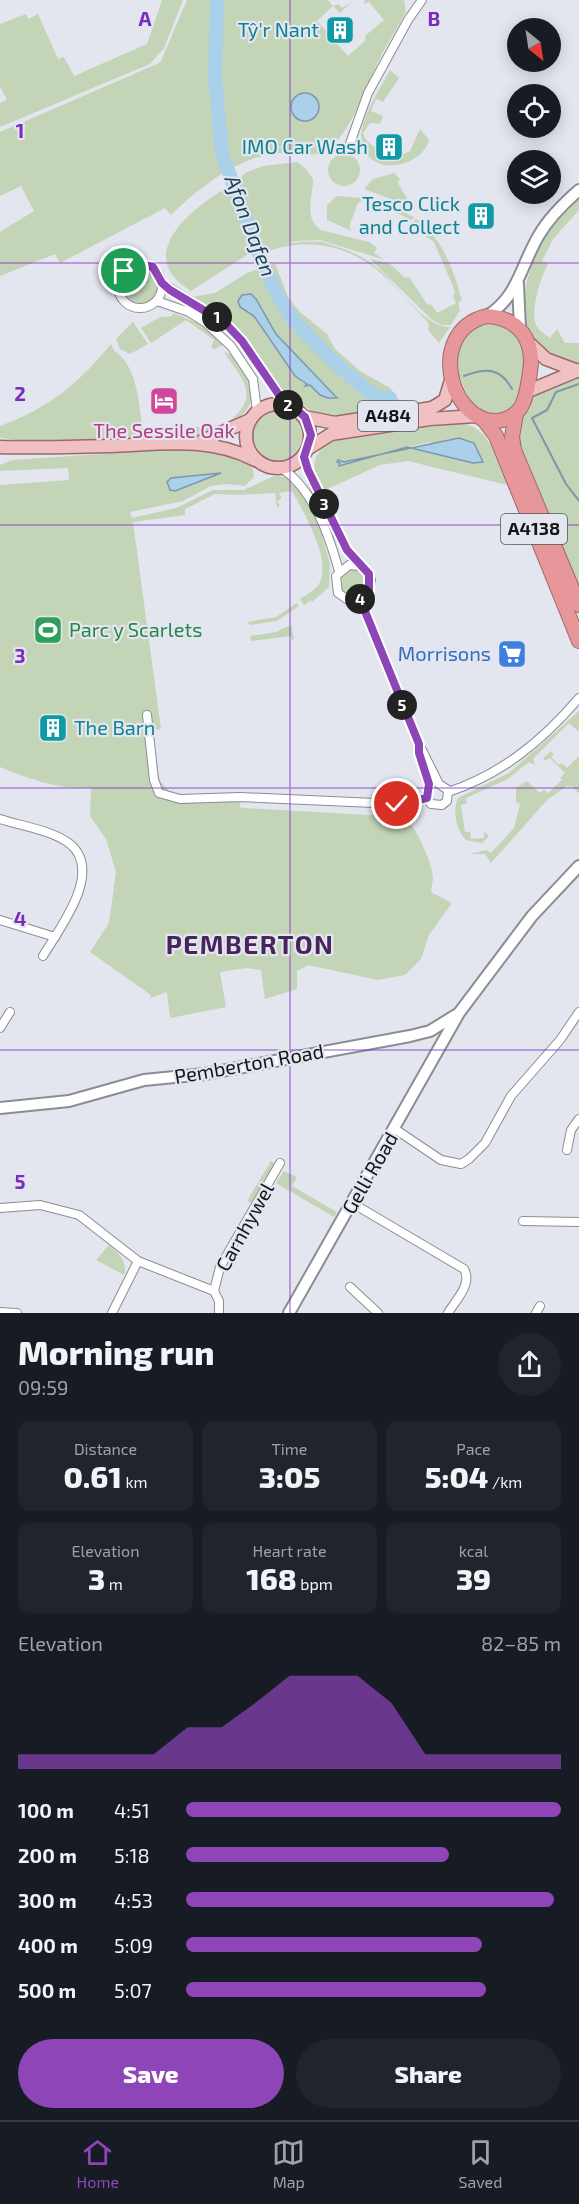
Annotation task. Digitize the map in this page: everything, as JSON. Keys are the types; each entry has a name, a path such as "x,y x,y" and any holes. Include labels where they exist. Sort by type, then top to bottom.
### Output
{"highway":[{"path":"487,316 506,319 520,329 530,344 531,364 526,392 516,414 502,420 480,418 465,406 452,377 448,361 456,336 465,325 487,316"},
{"name":"A4138","path":"516,414 512,437 514,450 579,605"},
{"name":"A4138","path":"480,418 496,436 579,641"}],"main road":[{"path":"487,316 508,300 518,284 539,234 553,215 579,190"},
{"path":"518,284 520,329"},
{"path":"530,344 546,359 579,370"},
{"path":"526,392 579,370"},
{"name":"A484","path":"305,417 334,423 432,408 445,400 452,377"},
{"path":"0,447 47,449 198,442 223,446 264,466 283,469 306,452 311,435 305,417 288,405 267,406 228,432 198,442"},
{"path":"254,416 246,441 255,460"},
{"name":"A484","path":"306,452 331,434 430,419 480,418"},
{"path":"440,1051 437,1039 430,1031 459,1013 532,916 579,866"},
{"name":"Gelli Road","path":"289,1313 440,1051 459,1013"},
{"name":"Pemberton Road","path":"0,1108 69,1101 144,1080 228,1071 430,1031"}],"street":[{"path":"348,149 368,93 408,20 422,0"},
{"path":"162,283 157,301 145,308 130,306 122,298 119,281 124,271 137,264 153,267 162,283 225,323 242,341 288,405"},
{"path":"157,301 197,317 231,346 253,379 254,416"},
{"path":"283,469 300,482 324,526 339,571 335,582 338,593 348,600 360,599 371,585 369,574 347,550 314,484 306,452"},
{"path":"339,571 349,565 360,566"},
{"path":"360,599 419,744 439,784 448,792"},
{"path":"448,792 488,777 509,765 579,698"},
{"path":"569,709 579,706"},
{"path":"147,715 154,780 159,793 169,796 187,799 240,797 397,804 427,798"},
{"path":"419,744 429,788 427,798 431,804 442,805 447,801 448,792"},
{"path":"429,788 439,784"},
{"path":"0,819 60,839 75,850 80,859 81,888 43,956"},
{"path":"0,920 55,937"},
{"path":"0,1028 10,1012"},
{"path":"395,1129 441,1160 461,1164 469,1159 485,1143 516,1090 560,1040 579,1012"},
{"path":"567,1150 571,1130 579,1119"},
{"name":"Carnhywel","path":"219,1313 219,1301 214,1291 220,1267 280,1163"},
{"path":"352,1203 464,1269 467,1279 465,1285 448,1313"},
{"name":"Carnhywel","path":"0,1208 40,1205 79,1215 138,1261 214,1291"},
{"path":"523,1221 579,1222"},
{"path":"112,1313 138,1261"},
{"path":"350,1287 378,1313"},
{"path":"0,1312 17,1313"}],"green space":[{"path":"162,0 183,0 164,48 150,64 0,127 0,103 7,100 0,86 0,24 26,14 28,19 38,14 58,59 64,57 74,76 147,44"},
{"path":"187,0 328,0 333,6 317,21 348,56 365,41 365,36 384,20 369,2 364,4 365,0 404,0 406,12 383,52 351,120 335,143 326,150 306,155 272,154 244,162 204,186 171,215 165,208 60,263 55,254 0,276 0,232 34,211 21,186 0,196 0,132 157,64 161,61"},
{"path":"354,0 340,13 333,6 338,4 342,8"},
{"path":"390,70 399,78 383,102 376,99 371,111 383,116 380,124 370,123 363,133 365,138 372,146 399,156 410,151 420,129 429,140 424,150 406,163 384,165 374,161 367,154 361,135 366,116"},
{"path":"344,154 355,159 360,170 355,181 344,186 333,181 328,170 333,159"},
{"path":"297,162 313,179 310,207 315,225 321,230 369,242 377,248 374,253 385,260 320,240 295,241 259,251 255,247 234,184 245,173 263,166"},
{"path":"394,173 400,179 398,183 412,207 364,189 373,179"},
{"path":"231,185 253,251 191,291 174,277 166,262 167,247 186,218"},
{"path":"579,195 579,210 553,239 542,261 548,264 542,277 534,311 536,325 540,331 550,338 557,329 565,343 579,343 579,364 550,356 532,339 525,317 525,290 533,263 545,236 561,213"},
{"path":"337,196 373,199 414,217 411,220 374,202 363,200 358,203 349,227 352,231 327,220 327,205"},
{"path":"416,219 434,236 455,278 462,301 458,302 460,310 451,325 441,325 432,320 370,259 389,263 405,278 409,277 427,304 431,305 429,301 437,313 456,303 453,297 455,291 434,242 417,230 421,228 413,222"},
{"path":"322,242 364,258 384,274 420,313 440,325 450,327 439,343 429,331 428,322 390,281 376,269 347,252 332,247 301,244 285,246 254,258 276,246"},
{"path":"275,263 288,297 300,312 327,334 335,349 360,371 390,388 404,407 336,417 319,416 284,391 245,338 224,317 191,297 215,293 247,273","holes":["256,299 276,334 337,398 310,385 254,316 240,307"]},
{"path":"141,269 153,274 158,286 153,298 141,303 129,298 124,286 129,274"},
{"path":"173,313 198,323 224,344 215,349 211,348 214,340 186,320 151,343 141,328 160,317 172,316"},
{"path":"133,322 148,344 130,354 120,349 116,339"},
{"path":"486,322 505,325 520,337 526,355 520,397 506,413 485,415 470,403 455,363 464,334"},
{"path":"111,344 130,369 138,395 143,431 224,425 236,415 243,406 246,389 238,372 224,352 236,360 248,377 250,382 248,408 227,425 192,436 149,442 59,443 0,438 0,426 33,411 62,393 87,371"},
{"path":"579,377 579,592 518,446 522,416 533,398 552,386"},
{"path":"271,409 281,409 295,417 301,426 303,436 301,446 295,455 281,463 271,463 254,451 249,441 249,431 261,414"},
{"path":"456,423 465,424 484,435 496,454 507,485 408,461 380,465 323,491 314,465 318,454 329,442","holes":["430,442 449,457 408,447"]},
{"path":"190,448 231,455 253,469 254,477 245,486 226,484 211,486 183,501 130,512 132,518 176,508 213,490 244,490 274,476 286,477 298,486 319,525 330,564 329,587 312,602 311,600 304,605 300,599 319,584 322,562 315,536 292,491 279,493 282,498 277,501 280,506 277,508 275,493 215,494 185,509 185,515 133,522 161,729 154,730 157,772 164,786 172,792 193,796 239,793 240,807 243,808 403,817 408,820 418,834 430,862 433,877 431,892 452,903 429,935 421,959 405,975 378,980 308,965 297,971 297,989 265,999 261,970 246,968 220,972 226,1007 170,1018 167,992 150,998 151,995 90,952 109,923 116,872 106,839 90,816 91,788 45,783 0,767 0,485 69,480 68,468 0,471 0,465 12,460","holes":["221,473 175,491 167,482 171,478"]},
{"path":"353,568 363,572 367,582 363,592 353,596 343,592 339,582 343,572"},
{"path":"297,603 299,606 277,621 250,625 247,622 276,617"},
{"path":"291,625 294,639 292,641 291,636 251,641 250,636 276,632"},
{"path":"579,711 579,732 569,723 533,759 535,765 529,762 508,779 466,798 467,803 461,805 465,832 470,832 471,839 484,838 484,832 489,836 482,843 466,840 456,820 455,809 458,798 509,773"},
{"path":"551,751 554,754 551,757 559,765 562,763 567,768 579,756 579,794 573,787 567,786 547,800 491,863 485,854 469,854 487,850 491,853 514,828 520,804 516,802 516,788 527,781 540,793 544,790 548,793 562,780 560,778 565,773 550,758 544,761 544,757"},
{"path":"271,1161 275,1163 251,1203 247,1201"},
{"path":"284,1171 297,1177 292,1186 337,1212 334,1217 276,1183"},
{"path":"109,1245 124,1262 124,1275 96,1260"}],"water":[{"path":"305,93 315,97 319,107 315,117 305,121 295,117 291,107 295,97"},
{"path":"251,294 276,334 337,398 320,395 310,385 305,386 307,384 295,376 254,316 240,307 238,301 242,295"},
{"path":"459,438 474,443 483,462 473,463 411,448"},
{"path":"407,447 411,448 381,454"},
{"path":"381,454 339,466 340,463 337,462 338,460 344,462"},
{"path":"221,473 175,491 170,490 167,482 171,478"}],"waterway":[{"name":"Afon Dafen","path":"217,0 215,77 222,154 265,270 288,314 333,361 374,396 390,398"},
{"name":"Afon Dafen","path":"247,224 251,222"},
{"name":"Afon Dafen","path":"244,231 249,230"},
{"name":"Afon Dafen","path":"464,376 492,371 503,377 512,389"},
{"name":"Afon Dafen","path":"579,384 556,392 547,410 532,418 566,484 579,501"}],"place":[{"name":"Tŷ'r Nant","path":"340,30"},
{"name":"IMO Car Wash","path":"389,147"},
{"name":"Tesco Click and Collect","path":"481,216"},
{"name":"The Sessile Oak","path":"164,401"},
{"name":"Parc y Scarlets","path":"48,630"},
{"name":"Morrisons","path":"512,654"},
{"name":"The Barn","path":"53,728"}],"district":[{"name":"PEMBERTON","path":"250,945"}],"route":[{"path":"124,271 137,264 153,267 162,283 170,290 225,323 242,341 279,395 288,405 305,417 311,435 309,448 304,457 308,470 347,550 369,574 371,580 369,591 360,599 419,744 419,753 427,774 429,784 427,798 397,804"}]}
